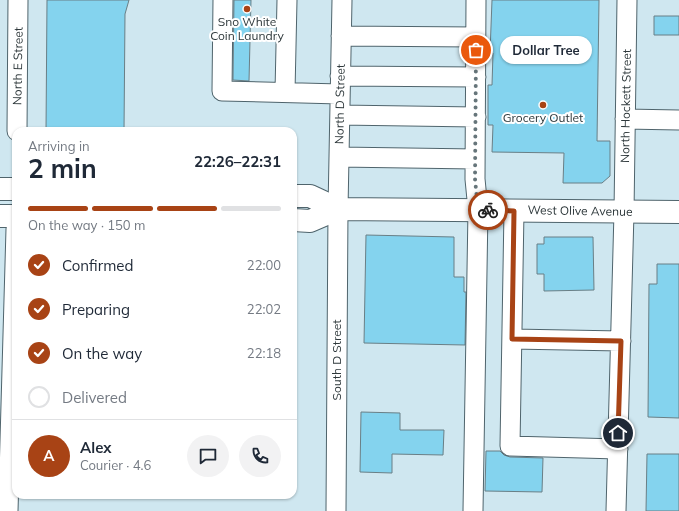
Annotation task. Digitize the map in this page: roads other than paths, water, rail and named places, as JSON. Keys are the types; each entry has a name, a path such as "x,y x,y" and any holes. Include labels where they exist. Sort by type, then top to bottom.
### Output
{"main road":[{"path":"0,189 12,189"},
{"name":"West Olive Avenue","path":"297,196 310,196 338,209"},
{"name":"West Olive Avenue","path":"297,220 310,221 338,209 679,212"},
{"path":"0,216 12,216"}],"street":[{"name":"North E Street","path":"17,127 18,0"},
{"path":"224,0 222,91 285,92 340,85 476,77"},
{"path":"285,92 287,0"},
{"name":"North D Street","path":"338,209 342,0"},
{"path":"473,511 478,210 475,179 476,0"},
{"name":"North Hockett Street","path":"616,511 624,212 627,0"},
{"path":"341,36 476,37"},
{"path":"340,115 476,117"},
{"path":"625,120 679,120"},
{"path":"339,157 475,159"},
{"name":"South D Street","path":"336,511 338,209"},
{"path":"514,211 510,446 618,449"},
{"path":"512,339 621,341"},
{"path":"8,511 12,370"}],"place":[{"name":"Sno White Coin Laundry","path":"247,9"},
{"name":"Dollar Tree","path":"476,50"},
{"name":"Grocery Outlet","path":"543,105"}]}
